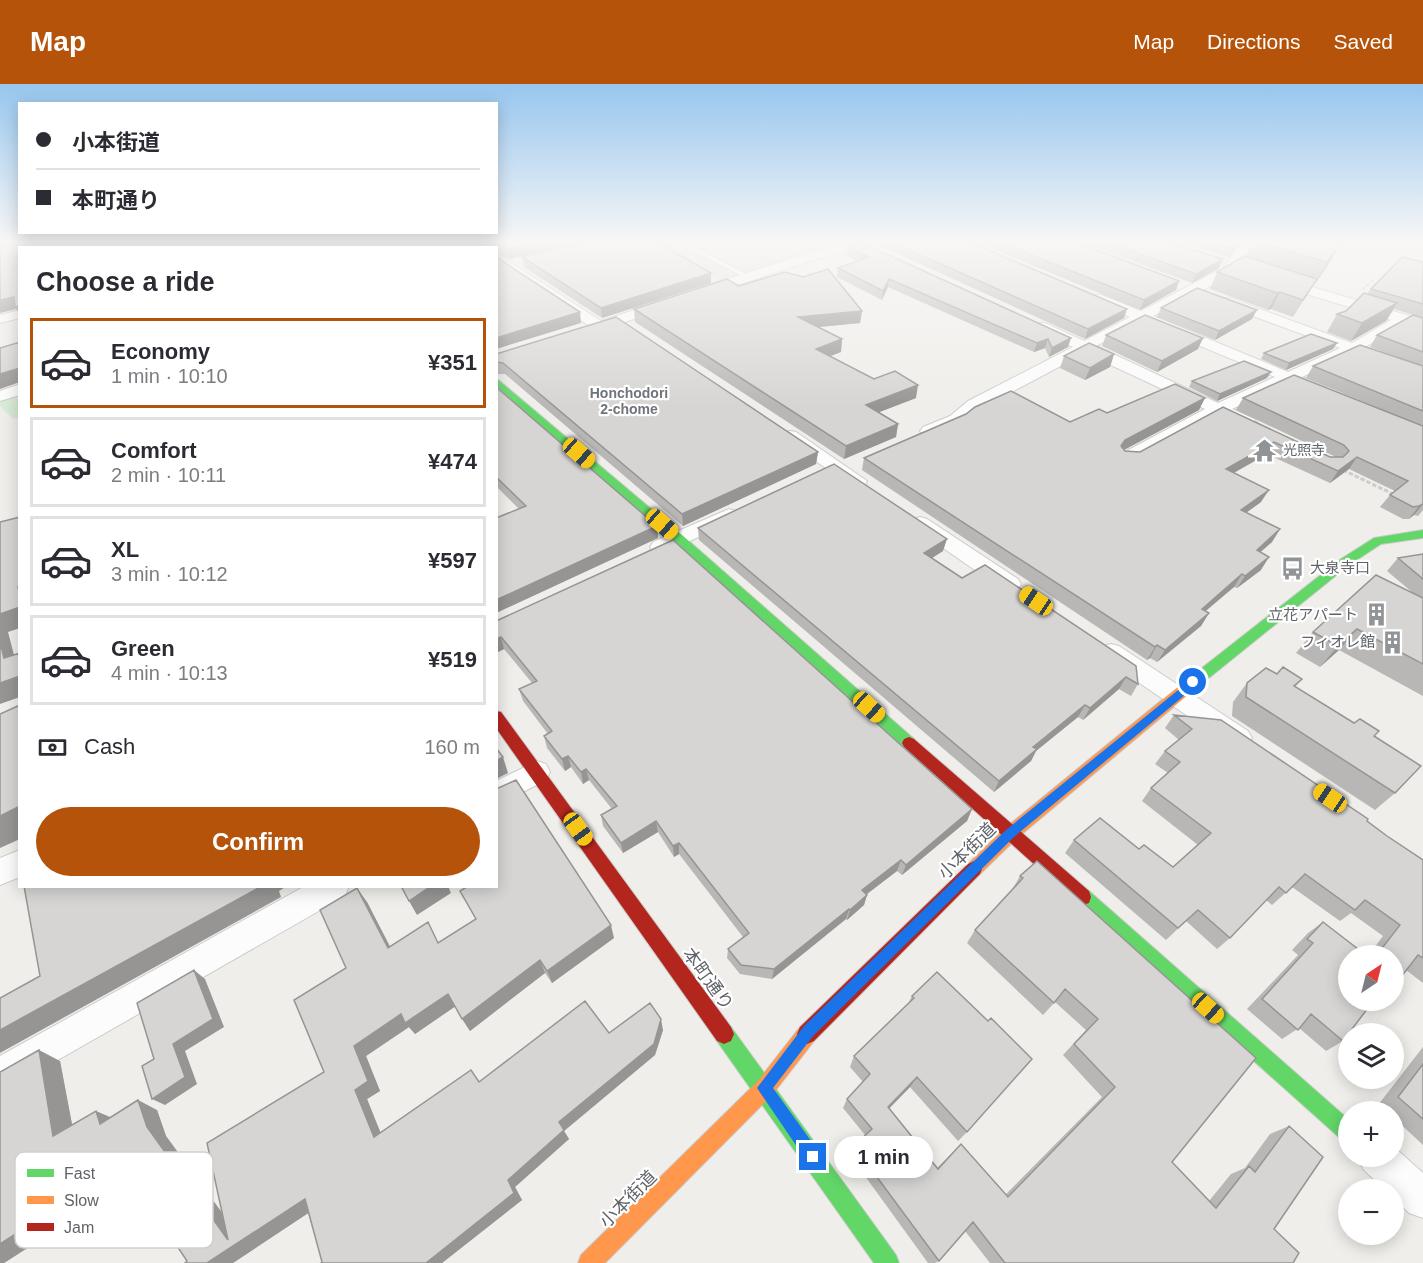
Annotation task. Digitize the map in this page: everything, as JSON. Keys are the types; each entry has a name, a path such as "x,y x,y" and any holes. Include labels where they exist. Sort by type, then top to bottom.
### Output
{"street":[{"path":"568,297 609,322 638,333"},
{"path":"576,333 686,297"},
{"path":"1093,297 1329,395"},
{"path":"914,438 956,420 974,405 1139,316 1169,297"},
{"path":"1213,297 1423,374"},
{"path":"1332,297 1423,325"},
{"path":"0,319 18,314"},
{"path":"1127,458 1287,377 1353,348 1403,319"},
{"path":"1029,321 1262,430"},
{"path":"498,383 678,538 1338,1123"},
{"path":"0,396 18,390"},
{"path":"775,426 871,490"},
{"path":"813,475 862,461"},
{"path":"646,554 751,504"},
{"path":"900,509 1026,595"},
{"name":"小本街道","path":"589,1263 765,1088 808,1031 1010,834 1176,696 1345,562 1378,541 1423,534"},
{"path":"1094,641 1257,750"},
{"name":"本町通り","path":"498,719 765,1088 888,1263"},
{"path":"498,794 537,772"},
{"path":"0,872 18,864"},
{"path":"0,1075 330,888"},
{"path":"1388,1167 1423,1199"}],"path":[{"path":"1339,468 1402,498"}],"green space":[{"path":"18,393 18,418 13,419 0,406 0,401"}],"building":[{"path":"14,297 18,297 18,306 15,307"},
{"path":"498,297 557,297 580,312 498,337"},
{"path":"584,297 636,297 601,308"},
{"path":"671,297 851,297 862,311 798,317 842,339 816,349 874,379 895,371 918,385 866,405 898,424 846,446 634,309"},
{"path":"931,297 981,297 1071,338 1052,348 1048,339 1037,343"},
{"path":"1016,297 1099,297 1127,309 1088,329"},
{"path":"1181,297 1222,297 1257,310 1219,331 1161,308"},
{"path":"1360,297 1377,297 1397,303 1362,323 1337,314 1346,311"},
{"path":"1399,297 1423,297 1423,304"},
{"path":"1145,315 1203,338 1162,361 1106,335"},
{"path":"1413,315 1423,318 1423,352 1377,335"},
{"path":"616,317 818,452 682,514 503,363 498,362 498,353"},
{"path":"1311,334 1337,343 1289,363 1264,353"},
{"path":"18,343 18,369 0,374 0,348"},
{"path":"1089,343 1114,354 1090,368 1064,356"},
{"path":"1360,345 1423,366 1423,411 1313,366"},
{"path":"1244,361 1271,372 1220,394 1192,381"},
{"path":"1294,375 1423,426 1423,504 1413,507 1390,495 1408,481 1357,457 1338,471 1274,442 1226,469 1269,490 1241,510 1280,529 1257,550 1269,557 1245,576 1242,574 1202,609 1209,613 1165,650 1157,645 1155,647 864,458 966,414 975,407 1011,391 1070,422 1099,409 1107,413 1175,384 1205,398 1125,440 1121,446 1125,451 1140,452 1223,407 1330,457 1343,457 1349,451 1344,445 1243,398"},
{"path":"498,389 657,526 498,599 498,517 526,506 498,479"},
{"path":"834,464 947,539 924,553 962,578 985,565 1136,666 1138,684 1126,677 1090,708 1085,705 1033,747 1037,749 999,781 698,528"},
{"path":"18,518 18,608 0,614 0,522"},
{"path":"673,540 972,809 906,865 901,860 862,890 867,895 774,969 741,965 728,949 749,933 679,843 673,846 656,821 621,843 601,815 617,806 586,769 581,772 568,756 562,759 544,736 552,731 519,689 537,681 501,637 498,638 498,620"},
{"path":"1423,554 1423,579 1398,558"},
{"path":"1376,575 1423,598 1423,664 1357,629 1338,646 1313,632"},
{"path":"0,642 4,658 18,654 18,677 0,683"},
{"path":"1283,667 1302,679 1294,686 1354,723 1360,719 1379,731 1374,736 1421,766 1395,793 1246,697 1247,683 1266,668 1277,674"},
{"path":"18,706 18,807 0,816 0,714"},
{"path":"1174,715 1221,720 1368,819 1367,821 1387,836 1423,860 1423,958 1418,955 1404,973 1404,945 1385,945 1400,925 1365,900 1355,910 1305,874 1286,893 1279,887 1230,938 1198,910 1178,928 1074,840 1100,818 1139,849 1144,845 1173,867 1211,833 1151,788 1180,762 1165,751 1192,729"},
{"path":"498,751 503,757 498,760"},
{"path":"516,780 611,925 547,971 540,960 462,1019 448,994 405,1023 401,1014 354,1046 368,1081 355,1090 374,1137 471,1070 479,1082 585,1001 609,1033 650,1003 661,1019 654,1044 559,1122 564,1130 508,1180 514,1193 426,1263 321,1263 305,1199 207,1263 185,1263 187,1261 178,1248 213,1248 213,1219 228,1240 213,1171 213,1152 209,1152 207,1143 324,1072 294,1000 346,968 320,910 357,888 388,948 428,922 438,943 476,919 460,891 465,888 498,888 498,788"},
{"path":"1037,861 1256,1058 1172,1162 1216,1208 1249,1166 1255,1172 1289,1126 1323,1157 1274,1229 1299,1253 1293,1263 1005,1263 973,1222 939,1261 854,1146 872,1129 847,1099 870,1074 854,1056 914,998 912,996 937,972 988,1021 991,1018 1032,1059 967,1132 917,1077 888,1107 938,1169 961,1144 1008,1197 1115,1087 1074,1044 1098,1019 1065,989 1054,1003 975,930 1023,878 1020,876"},
{"path":"24,888 258,888 0,1030 0,998 40,976"},
{"path":"402,888 428,888 409,901"},
{"path":"1323,922 1353,945 1338,945 1338,1011 1366,1011 1357,1023 1338,1023 1338,1037 1311,1014 1298,1030 1262,999 1313,943 1307,939"},
{"path":"194,970 213,1019 173,1044 185,1077 152,1099 142,1066 154,1059 137,1003"},
{"path":"39,1050 53,1136 96,1111 100,1124 138,1100 147,1127 165,1152 15,1152 15,1234 0,1244 0,1072"},
{"path":"1423,1064 1423,1119 1398,1097"}],"traffic: fast":[{"path":"498,383 678,538 909,743"},
{"path":"1184,690 1345,562 1378,541 1423,534"},
{"path":"1083,897 1338,1123"},
{"path":"724,1034 888,1263"}],"traffic: slow":[{"path":"974,869 1010,834 1184,690"},
{"path":"589,1263 765,1088 807,1034"}],"traffic: jam":[{"path":"498,719 724,1034"},
{"path":"909,743 1083,897"},
{"path":"807,1034 974,869"}],"place":[{"name":"光照寺","path":"1265,450"},
{"name":"大泉寺口","path":"1292,568"},
{"name":"立花アパート","path":"1376,615"},
{"name":"フィオレ館","path":"1393,642"}],"district":[{"name":"Honchodori 2-chome","path":"629,402"}],"route":[{"path":"813,1157 765,1088 808,1031 1010,834 1193,682"}]}
